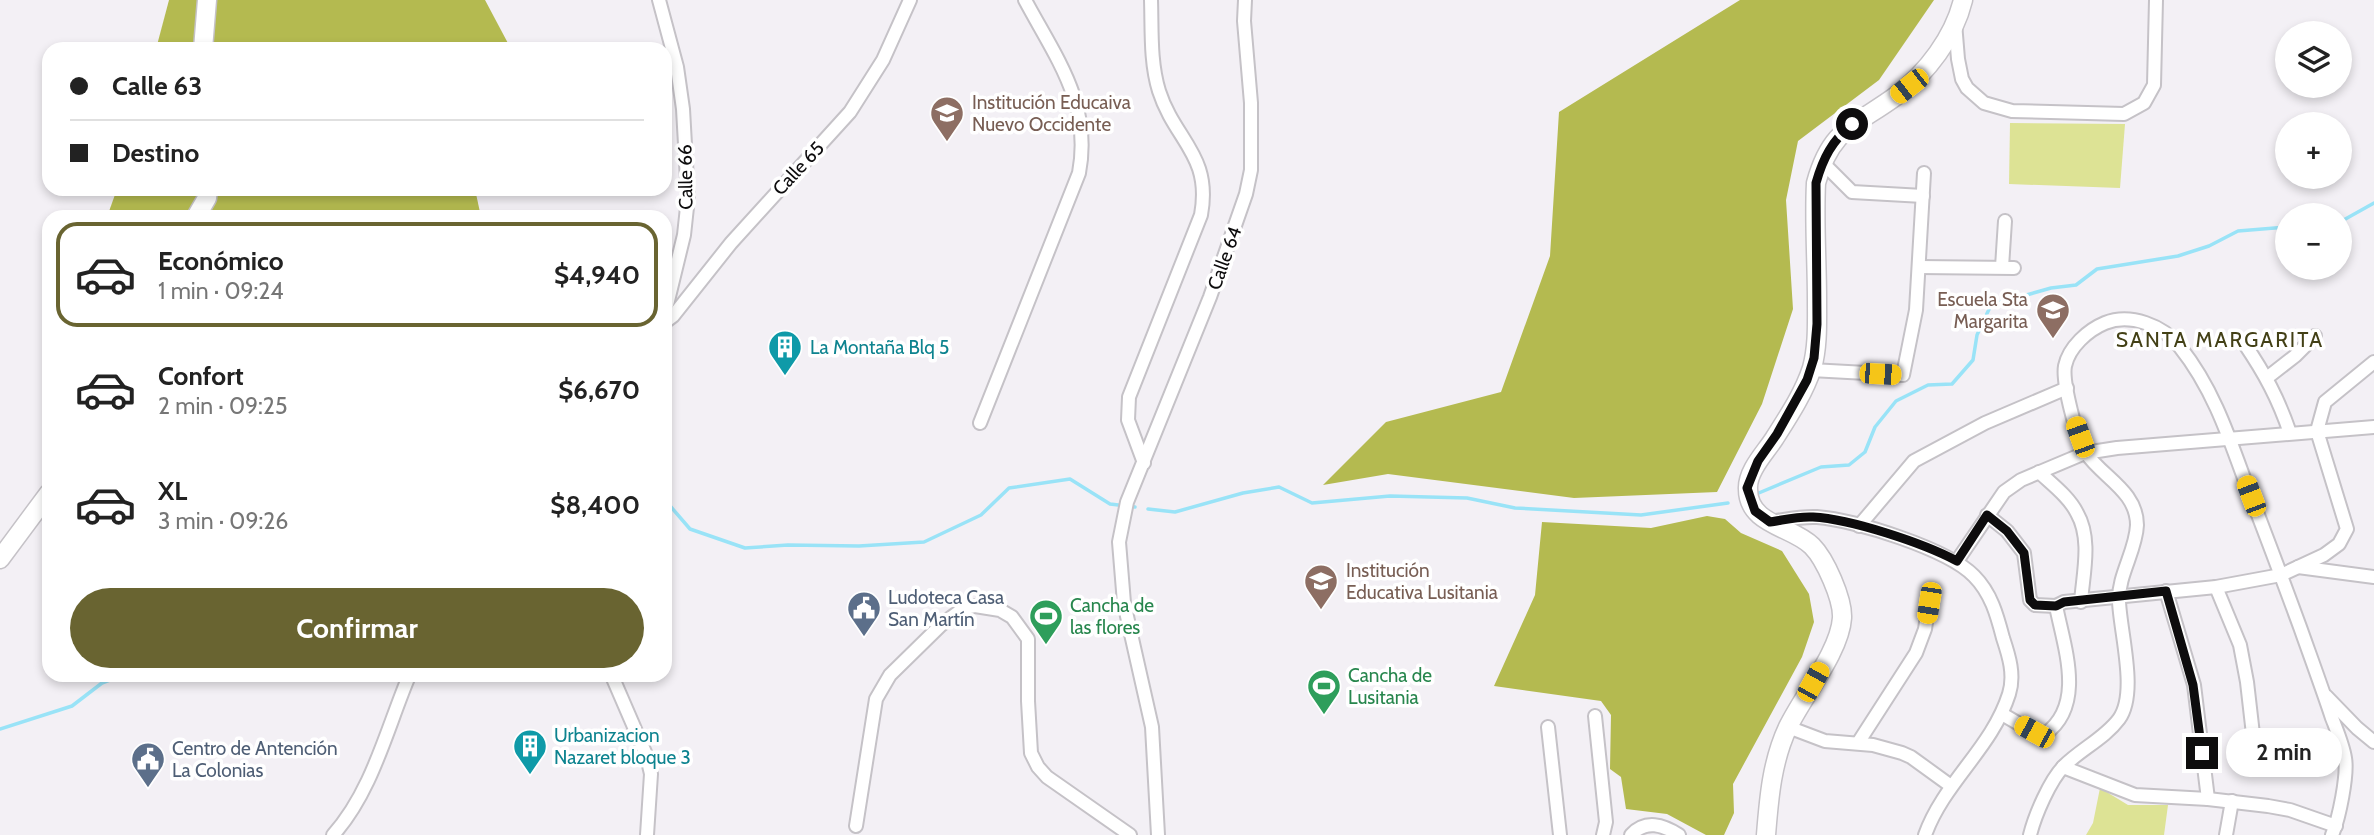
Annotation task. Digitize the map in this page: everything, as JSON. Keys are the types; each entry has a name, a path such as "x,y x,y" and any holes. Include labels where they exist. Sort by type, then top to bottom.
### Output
{"main road":[{"path":"204,42 207,0"},
{"path":"1766,835 1773,772 1788,727 1837,640 1842,611 1825,564 1812,547 1755,511 1747,488 1758,461 1793,407 1811,370 1817,324 1816,183 1822,162 1839,136 1852,124 1894,97 1926,68 1955,22 1963,0"},
{"path":"0,559 42,502"}],"street":[{"name":"Calle 66","path":"660,0 671,42"},
{"name":"Calle 65","path":"672,317 731,243 850,112 883,60 910,0"},
{"path":"980,423 1079,173 1083,151 1080,118 1073,90 1025,0"},
{"path":"1143,463 1128,420 1129,397 1201,215 1204,200 1199,164 1170,117 1159,91 1152,58 1151,0"},
{"name":"Calle 64","path":"1158,835 1152,727 1124,603 1119,542 1127,502 1210,297 1246,194 1251,170 1251,103 1244,22 1245,0"},
{"path":"1955,22 1962,79 1967,88 1984,103 2012,111 2124,114 2144,103 2154,85 2156,0"},
{"name":"Calle 66","path":"672,47 683,109 688,198 684,235 672,284"},
{"path":"1822,162 1853,192 1923,196"},
{"path":"1811,370 1903,375 1916,310 1924,173"},
{"path":"1919,267 2008,268 2005,221"},
{"path":"2030,835 2038,808 2063,767 2120,719 2126,704 2128,689 2119,597 2134,540 2136,514 2121,488 2085,453 2074,422 2065,366 2073,349 2085,334 2102,324 2119,318 2142,321 2178,344 2211,394 2231,439 2324,693 2346,761 2334,831 2290,810 2232,801 2135,795 2063,767"},
{"path":"2268,377 2315,336"},
{"path":"2244,343 2268,377 2280,401 2290,433"},
{"path":"1987,515 2007,531 2024,553 2030,600 2035,605 2056,606 2064,602 2216,587 2281,575 2324,555 2339,544 2347,529 2317,431 2325,402 2374,362"},
{"path":"1858,526 1914,461 1985,423 2067,388"},
{"path":"1957,561 2004,492 2021,480 2085,453 2374,427"},
{"path":"2039,472 2078,513 2085,535 2081,601"},
{"path":"1770,522 1808,517 1832,519 1939,552 1957,561 1975,577 1990,596 2011,666 2010,691 2002,714 1984,745 1951,786 1925,835"},
{"path":"2297,567 2374,577"},
{"path":"2216,587 2240,645 2254,743"},
{"path":"2166,591 2193,685 2208,799"},
{"path":"1858,743 1916,653 1925,629 1929,603"},
{"path":"856,827 876,699 890,675 941,625 964,608 975,606 1000,610 1012,617 1028,639 1031,753 1038,767 1047,777 1130,835"},
{"path":"2002,714 2034,732 2045,734 2054,727 2064,712 2070,684 2056,606"},
{"path":"333,835 350,812 368,779 407,682"},
{"path":"615,682 647,757 651,774 648,835"},
{"path":"2324,693 2374,742"},
{"path":"1595,716 1606,822 1603,835"},
{"path":"1548,727 1560,835"},
{"path":"1788,727 1825,741 1858,743 1893,750 1911,757 1951,786"},
{"path":"2226,835 2232,801"},
{"path":"1631,835 1636,829 1648,824 1659,825 1679,835"}],"green space":[{"path":"169,0 485,0 507,42 158,42"},
{"path":"1740,0 1934,0 1879,80 1798,141 1786,200 1793,309 1762,404 1717,492 1574,498 1388,474 1323,485 1386,422 1501,392 1550,256 1559,112"},
{"path":"2010,123 2125,124 2120,188 2009,184"},
{"path":"114,196 476,196 480,210 110,210"},
{"path":"1707,516 1725,519 1741,533 1782,551 1809,594 1814,622 1802,657 1733,784 1734,813 1724,835 1706,835 1667,814 1626,809 1621,777 1610,769 1611,715 1601,701 1494,686 1535,595 1542,522 1651,528"},
{"path":"2100,788 2128,805 2168,805 2164,835 2086,835 2093,823"}],"waterway":[{"path":"2352,215 2374,203"},
{"path":"1754,495 1821,467 1849,465 1865,452 1875,427 1896,401 1928,385 1952,384 1973,360 1977,335 1991,305 2051,288 2076,285 2097,269 2178,256 2209,246 2238,231 2275,228"},
{"path":"672,508 690,529 745,548 924,542 981,515 1009,488 1070,479 1110,504 1135,507"},
{"path":"1148,509 1175,512 1243,493 1279,487 1312,503 1390,496 1467,498 1515,508 1641,515 1728,503"},
{"path":"0,729 72,706 105,682"}],"place":[{"name":"Institución Educaiva Nuevo Occidente","path":"947,143"},
{"name":"Escuela Sta Margarita","path":"2053,340"},
{"name":"La Montaña Blq 5","path":"785,377"},
{"name":"Institución Educativa Lusitania","path":"1321,611"},
{"name":"Ludoteca Casa San Martín","path":"864,638"},
{"name":"Cancha de las flores","path":"1046,646"},
{"name":"Cancha de Lusitania","path":"1324,716"},
{"name":"Urbanizacion Nazaret bloque 3","path":"530,776"},
{"name":"Centro de Antención La Colonias","path":"148,789"}],"district":[{"name":"SANTA MARGARITA","path":"2220,340"}],"route":[{"path":"1852,124 1829,148 1816,183 1814,208 1817,324 1814,358 1807,380 1793,407 1758,461 1751,477 1747,488 1755,511 1770,522 1808,517 1832,519 1939,552 1957,561 1987,515 2007,531 2024,553 2030,600 2035,605 2056,606 2064,602 2166,591 2193,685 2202,753"}]}
